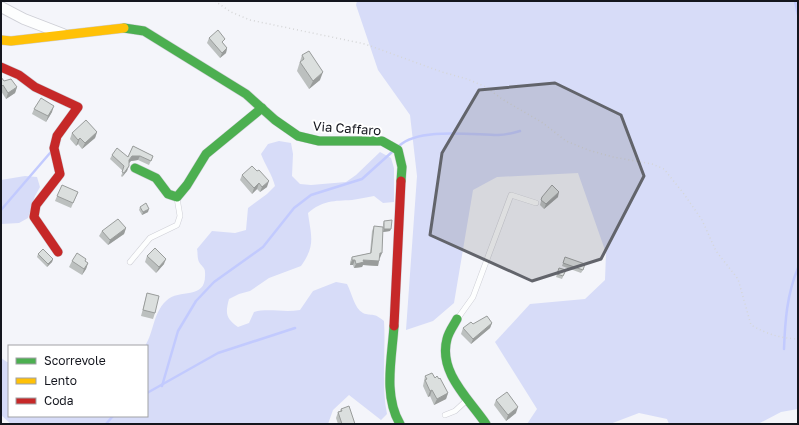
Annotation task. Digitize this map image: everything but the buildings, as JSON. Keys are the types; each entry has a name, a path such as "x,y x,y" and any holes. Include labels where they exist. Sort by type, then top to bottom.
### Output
{"street":[{"path":"1,7 24,19 64,35"},
{"name":"Via Caffaro","path":"1,40 11,41 124,28 144,31 246,94 275,120 298,136 319,141 382,141 398,150 402,167 390,399 397,421"},
{"path":"1,67 19,75 36,88 78,107 57,136 54,148 60,174 36,205 34,217 58,252"},
{"path":"135,168 156,178 168,194 177,197 187,185 206,154 262,108"},
{"path":"457,319 446,339 446,359 454,379 486,424"}],"lane":[{"path":"457,319 473,297 511,195 536,203"},
{"path":"130,262 150,238 177,225 180,216 177,197"},
{"path":"445,415 455,411 467,399"}],"path":[{"path":"215,1 231,12 250,20 365,44 442,72 467,79 486,87 502,99 543,123 566,141 588,150 613,157 652,164 664,169 702,220 716,251 738,279 751,325 767,335 798,339"}],"highlighted area":[{"path":"555,83 621,115 644,176 601,259 532,281 430,235 442,153 479,90"}],"shaded area":[{"path":"357,1 798,1 798,409 781,412 758,424 669,424 667,419 639,413 610,424 527,424 537,409 495,342 530,304 585,299 605,280 606,253 578,173 497,177 473,190 454,303 433,321 406,330 417,176 410,115 378,70 356,5"},
{"path":"279,141 291,143 293,154 292,176 300,184 311,185 346,182 356,175 380,152 391,158 394,168 394,202 383,203 374,196 324,203 313,209 308,213 311,246 306,259 301,266 269,278 250,291 229,299 227,308 229,318 238,327 249,323 254,312 265,310 300,310 313,291 336,282 347,284 355,304 360,311 377,316 384,321 384,391 387,414 381,420 349,395 333,410 328,424 11,424 1,415 1,358 8,362 8,417 148,417 148,345 146,345 158,311 166,301 172,297 197,291 202,287 205,270 198,260 197,249 212,231 235,233 246,230 248,208 275,186 261,154 268,144"},
{"path":"25,176 37,177 40,187 35,196 28,218 19,223 1,224 1,180"}],"waterway":[{"path":"795,1 798,15"},
{"path":"399,146 408,140 419,136 433,134 461,133 501,135 520,131"},
{"path":"162,386 178,331 196,301 214,282 263,247 294,208 311,195 362,179 392,152"},
{"path":"1,210 50,153"},
{"path":"784,349 787,308 791,288 798,268"},
{"path":"148,392 218,353 295,328"},
{"path":"106,424 112,417"}],"traffic: fast":[{"path":"124,28 144,31 246,94 275,120 298,136 319,141 382,141 398,150 402,167 401,181"},
{"path":"135,168 156,178 168,194 177,197 187,185 206,154 262,108"},
{"path":"457,319 447,339 445,351 447,363 451,374 464,395 486,424"},
{"path":"394,326 390,389 395,413 400,424"}],"traffic: slow":[{"path":"1,40 11,41 124,28"}],"traffic: jam":[{"path":"1,67 19,75 35,87 78,107 57,136 54,148 60,174 36,205 34,217 58,252"},
{"path":"394,326 401,181"}]}
